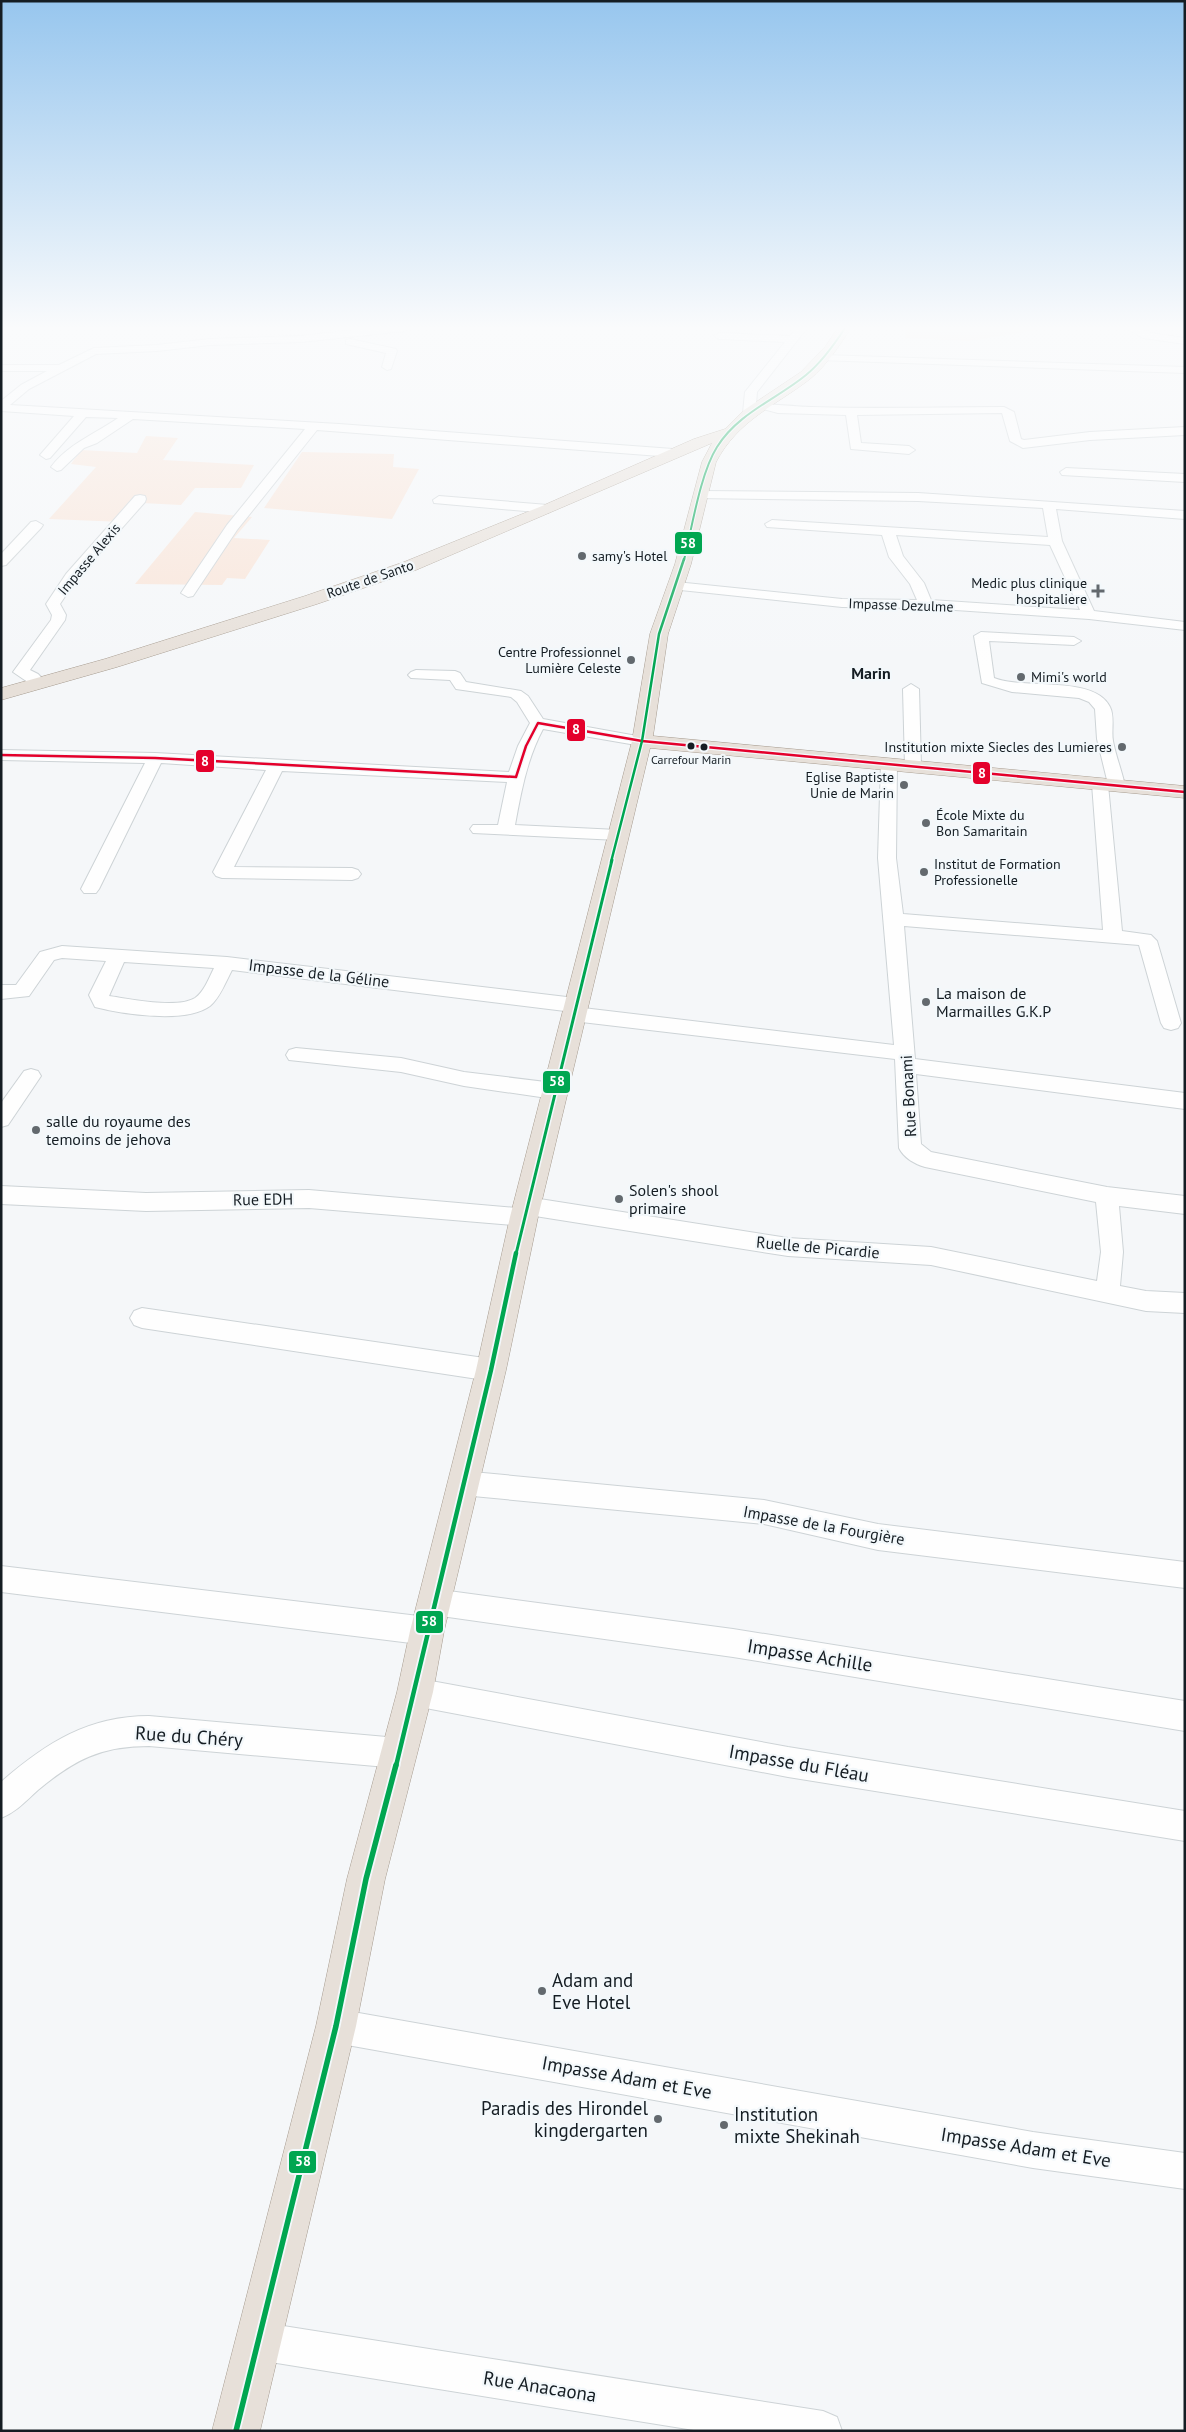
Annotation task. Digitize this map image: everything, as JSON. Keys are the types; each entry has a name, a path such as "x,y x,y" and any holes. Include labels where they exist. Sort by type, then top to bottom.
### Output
{"main road":[{"name":"Route de Santo","path":"1,694 40,684 320,597 410,566 548,509 700,441"},
{"path":"236,2431 336,2026 366,1880 415,1692 430,1617 491,1370 554,1091 642,741 659,634 676,586 709,462 721,441"},
{"path":"642,741 1185,792"}],"street":[{"path":"46,455 58,441"},
{"path":"57,467 80,445 89,441"},
{"path":"188,593 232,528 301,441"},
{"path":"514,441 673,453"},
{"path":"854,441 855,446 909,450"},
{"path":"1017,441 1023,444 1044,441"},
{"path":"1066,472 1185,478"},
{"path":"701,495 908,495 1185,515"},
{"name":"Impasse Alexis","path":"21,672 58,620 59,615 53,604 71,577 140,499"},
{"path":"439,500 548,509"},
{"path":"1049,505 1055,541 1089,615"},
{"path":"772,524 1055,541"},
{"path":"1,562 36,525"},
{"path":"888,532 896,557 917,583 926,604"},
{"name":"Impasse Dezulme","path":"676,586 842,603 926,604 1089,615 1185,626"},
{"path":"1074,641 981,636 987,680 1018,687 1082,694 1100,702 1103,707 1109,785 1113,936"},
{"path":"1,671 21,672 33,677 40,684"},
{"path":"416,675 451,675 457,678 461,686 509,691 523,699 538,723 642,741"},
{"path":"911,689 913,766"},
{"path":"505,830 516,777 526,746 538,723"},
{"path":"1,755 155,758 276,766 516,777"},
{"path":"90,889 155,758"},
{"name":"Rue Bonami","path":"889,763 887,858 906,1059 910,1148 925,1159 1107,1196 1185,1205"},
{"path":"276,766 222,872 352,874"},
{"path":"479,829 618,835"},
{"path":"894,919 1144,939 1150,946 1171,1023"},
{"name":"Impasse de la Géline","path":"1,992 22,991 47,956 62,952 227,963 574,1009 1185,1101"},
{"path":"118,955 99,995 102,1002 163,1009 195,1005 203,1002 227,963"},
{"path":"296,1055 401,1065 464,1079 554,1091"},
{"path":"1,1119 31,1076"},
{"name":"Rue EDH","path":"1,1195 146,1202 309,1199 526,1211"},
{"path":"1107,1196 1112,1252 1108,1292"},
{"name":"Ruelle de Picardie","path":"526,1211 788,1247 932,1256 1108,1292 1146,1302 1185,1303"},
{"path":"142,1318 491,1370"},
{"name":"Impasse de la Fourgière","path":"462,1484 764,1512 878,1537 1185,1575"},
{"name":"Impasse Achille","path":"1,1579 733,1643 1185,1716"},
{"name":"Impasse du Fléau","path":"415,1692 788,1762 1185,1826"},
{"name":"Rue du Chéry","path":"1,1804 44,1765 81,1744 118,1732 149,1731 398,1753"},
{"name":"Impasse Adam et Eve","path":"336,2026 1033,2150 1185,2172"},
{"name":"Rue Anacaona","path":"258,2340 823,2431"}],"shaded area":[{"path":"143,441 176,441 163,460 254,465 241,488 195,488 181,505 142,503 124,522 49,519 96,467 71,464 81,450 137,453"},
{"path":"302,452 394,454 393,467 419,469 392,519 264,508"},
{"path":"195,512 252,517 234,538 270,540 245,579 227,578 222,585 135,584"}],"transit line":[{"name":"58","path":"236,2431 336,2026 366,1879 415,1692 427,1631 491,1370 524,1217 575,1005 642,741 659,634 683,564 709,462 721,441"},
{"name":"8","path":"1,755 155,758 276,766 516,777 526,746 538,723 642,741 1185,792"}],"place":[{"name":"samy's Hotel","path":"582,556"},
{"name":"Medic plus clinique hospitaliere","path":"1098,591"},
{"name":"Centre Professionnel Lumière Celeste","path":"631,660"},
{"name":"Mimi's world","path":"1021,677"},
{"name":"Carrefour Marin","path":"691,746"},
{"name":"Institution mixte Siecles des Lumieres","path":"1122,747"},
{"name":"Eglise Baptiste Unie de Marin","path":"904,785"},
{"name":"École Mixte du Bon Samaritain","path":"926,823"},
{"name":"Institut de Formation Professionelle","path":"924,872"},
{"name":"La maison de Marmailles G.K.P","path":"926,1002"},
{"name":"salle du royaume des temoins de jehova","path":"36,1130"},
{"name":"Solen's shool primaire","path":"619,1199"},
{"name":"Adam and Eve Hotel","path":"542,1991"},
{"name":"Paradis des Hirondel kingdergarten","path":"658,2119"},
{"name":"Institution mixte Shekinah","path":"724,2125"}],"district":[{"name":"Marin","path":"871,673"}]}
